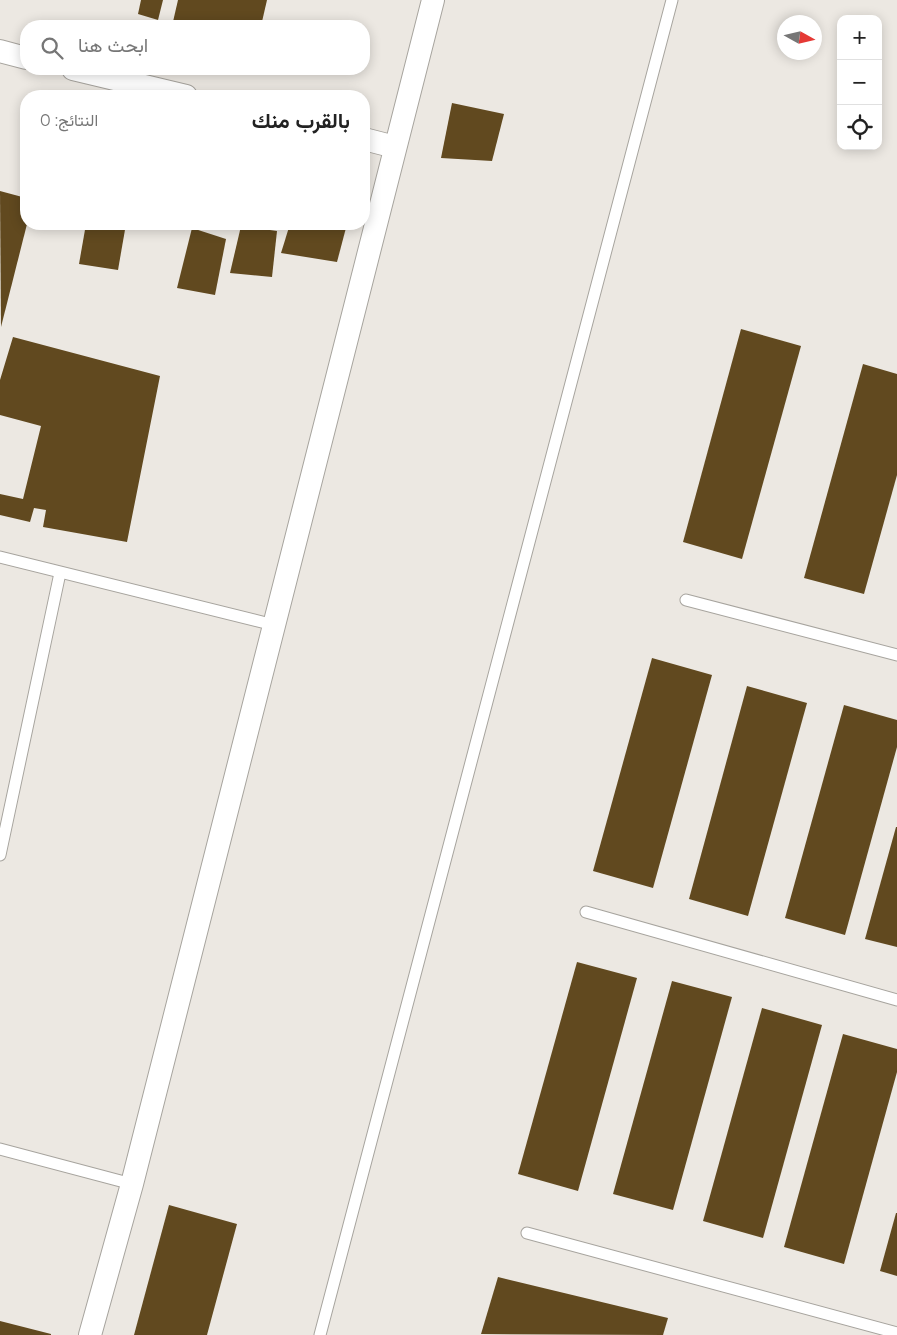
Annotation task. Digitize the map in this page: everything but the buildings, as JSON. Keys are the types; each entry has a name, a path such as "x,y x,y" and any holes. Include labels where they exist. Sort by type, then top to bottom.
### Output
{"street":[{"path":"90,1335 132,1184 433,0"},
{"path":"0,51 20,56"},
{"path":"98,75 161,90"},
{"path":"370,141 395,147"}],"lane":[{"path":"320,1335 672,0"},
{"path":"0,557 274,625"},
{"path":"0,855 60,573"},
{"path":"686,600 897,655"},
{"path":"586,912 897,1000"},
{"path":"0,1149 132,1184"},
{"path":"527,1233 897,1333"}]}
